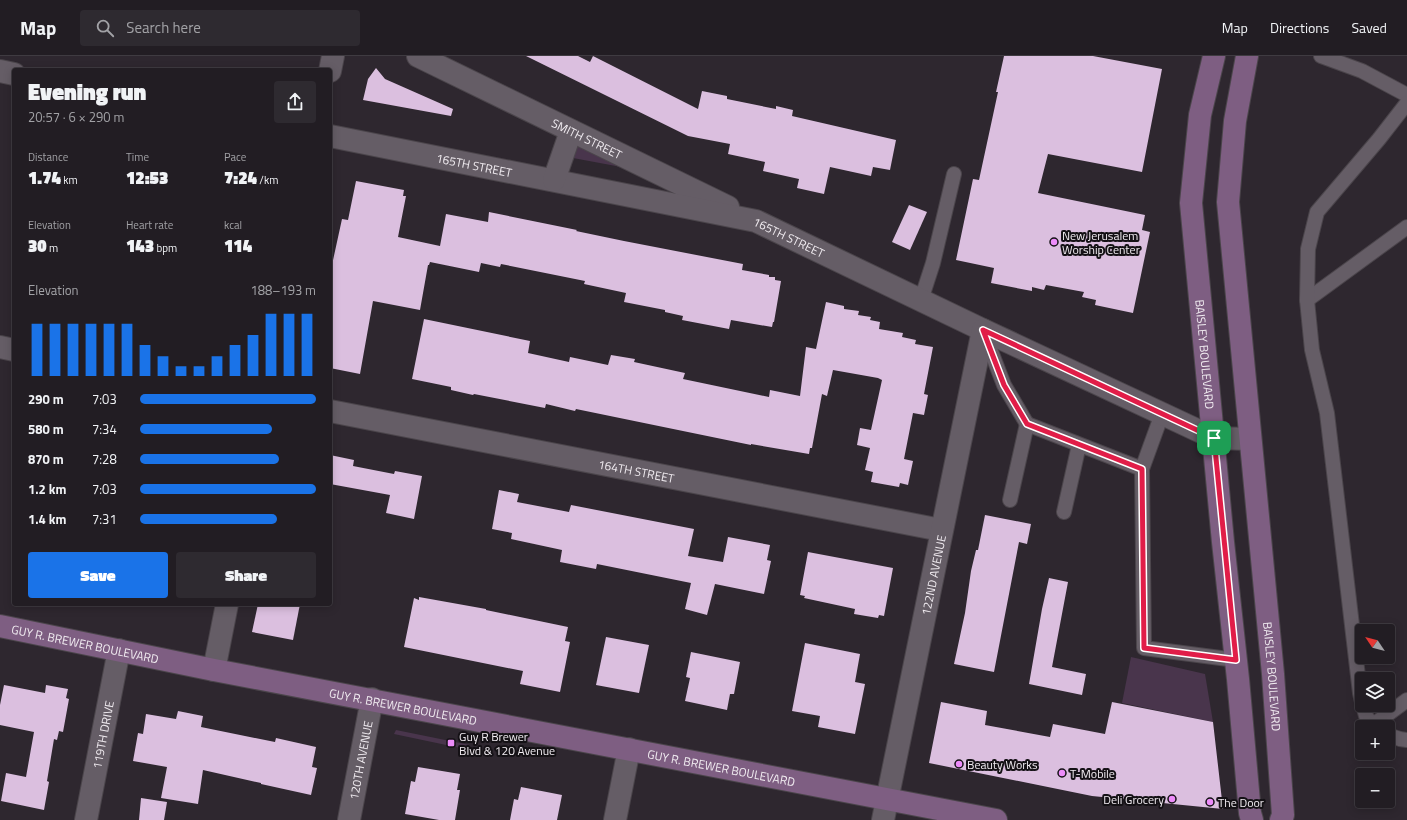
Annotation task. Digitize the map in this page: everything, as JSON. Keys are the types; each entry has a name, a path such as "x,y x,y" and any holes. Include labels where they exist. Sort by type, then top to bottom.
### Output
{"main road":[{"name":"BAISLEY BOULEVARD","path":"1214,56 1200,116 1191,202 1250,813 1252,820"},
{"name":"BAISLEY BOULEVARD","path":"1247,56 1235,120 1228,202 1273,674 1283,814 1281,820"},
{"name":"GUY R. BREWER BOULEVARD","path":"0,626 214,670 629,749 885,810 996,820"}],"street":[{"path":"331,68 333,56"},
{"name":"SMITH STREET","path":"418,56 756,221"},
{"path":"0,71 12,74"},
{"path":"554,180 571,131"},
{"name":"165TH STREET","path":"332,136 756,221 983,330 1214,438"},
{"name":"122ND AVENUE","path":"885,810 983,330"},
{"path":"0,347 12,350"},
{"name":"164TH STREET","path":"332,411 941,530"},
{"path":"1214,438 1250,439"},
{"path":"214,670 227,606"},
{"name":"119TH DRIVE","path":"86,820 120,650"},
{"name":"120TH AVENUE","path":"349,820 372,699"},
{"path":"615,820 629,749"}],"lane":[{"path":"1321,56 1362,71 1407,95"},
{"path":"1358,672 1327,413 1312,350 1307,300 1308,249 1317,212 1379,139 1407,103"},
{"path":"921,300 933,263 954,174"},
{"path":"1307,300 1407,227"},
{"path":"983,330 1004,385 1027,424 1142,469"},
{"path":"1162,414 1142,469 1144,648 1236,660"},
{"path":"1010,500 1027,424"},
{"path":"1064,512 1080,444"},
{"path":"1382,720 1407,700"},
{"path":"1395,737 1407,740"}],"shaded area":[{"path":"578,136 632,169 573,158"},
{"path":"1131,657 1205,674 1213,722 1122,703"},
{"path":"396,730 470,745 470,750 394,734"}],"building":[{"path":"526,56 578,56 590,62 593,56 698,109 702,91 727,96 727,99 776,109 776,106 793,110 792,116 896,140 890,170 873,167 871,176 830,167 824,194 797,188 799,179 763,171 765,162 728,154 730,144 688,136"},
{"path":"1004,56 1093,56 1162,69 1142,172 1048,154 1038,193 1145,215 1142,230 1150,232 1133,313 1095,305 1096,300 1082,297 1084,292 1046,285 1044,290 1032,287 1032,291 991,283 994,268 956,260 973,179 979,180 998,92 996,92"},
{"path":"376,68 385,79 453,109 451,116 363,100 368,79"},
{"path":"356,181 404,190 403,196 406,196 398,237 440,246 446,214 488,222 489,212 624,241 743,264 742,270 769,275 769,277 775,277 775,280 781,281 774,322 772,327 731,320 729,329 682,320 683,316 665,312 665,310 624,302 626,293 584,284 585,281 501,264 500,267 481,263 479,272 430,262 428,265 420,310 373,301 360,374 332,368 332,265 342,219 348,220"},
{"path":"909,205 927,212 910,250 892,242"},
{"path":"826,302 844,306 844,309 859,311 858,315 871,317 870,320 880,322 879,329 903,333 902,337 916,340 915,344 933,347 924,394 928,395 924,415 913,413 904,459 913,461 908,485 900,483 899,487 871,482 873,472 865,470 870,448 857,445 860,428 871,430 882,380 878,378 833,370 827,396 822,394 812,448 810,448 809,454 751,445 576,409 575,411 546,404 545,408 473,395 451,390 451,387 412,379 424,319 530,341 528,353 569,362 570,357 608,365 611,355 635,359 634,362 685,373 683,379 769,397 770,390 800,396 806,347 816,349"},
{"path":"332,455 354,460 353,466 394,474 395,471 422,476 414,519 386,513 390,495 332,484"},
{"path":"499,490 519,494 517,502 569,512 571,505 694,529 688,556 723,562 728,537 770,545 767,560 771,561 764,594 715,584 707,615 685,609 691,583 597,564 596,569 560,562 562,550 511,539 512,533 492,529"},
{"path":"985,515 1031,524 1027,544 1019,542 994,672 954,664 965,613 971,571 976,550 978,550"},
{"path":"808,552 893,568 884,616 879,615 878,618 854,614 855,609 804,598 805,596 800,595"},
{"path":"1049,578 1068,582 1052,667 1086,674 1082,695 1029,684"},
{"path":"419,597 486,609 568,627 565,641 570,642 560,692 520,684 523,671 404,647 414,598 419,600"},
{"path":"258,606 300,606 293,640 252,632"},
{"path":"606,637 649,645 639,693 596,685"},
{"path":"805,643 860,654 855,682 865,684 855,734 818,727 820,716 792,711"},
{"path":"691,652 740,662 734,694 730,694 727,710 685,701 690,678 686,677"},
{"path":"4,685 45,693 46,685 68,689 66,698 69,699 63,732 59,731 57,740 54,739 44,810 1,801 6,773 26,777 34,732 0,725 0,705"},
{"path":"941,702 987,711 985,725 1050,737 1053,724 1105,734 1112,702 1213,722 1223,809 1092,796 929,763"},
{"path":"178,711 203,716 201,727 275,742 276,738 316,747 312,767 317,768 311,795 203,770 198,804 161,798 167,767 133,761 138,733 143,734 146,714 176,719"},
{"path":"418,767 460,774 457,790 460,790 455,820 439,820 405,814 411,781 415,782"},
{"path":"521,787 562,795 557,820 510,820 514,799 518,800"},
{"path":"141,798 167,802 164,820 139,820"}],"place":[{"name":"New Jerusalem Worship Center","path":"1054,242"},
{"name":"Guy R Brewer Blvd & 120 Avenue","path":"451,743"},
{"name":"Beauty Works","path":"959,764"},
{"name":"T-Mobile","path":"1062,773"},
{"name":"Deli Grocery","path":"1172,799"},
{"name":"The Door","path":"1210,802"}],"route":[{"path":"983,330 1186,425 1214,438 1223,542 1236,660 1144,648 1142,469 1027,424 1004,385 983,330"}]}
